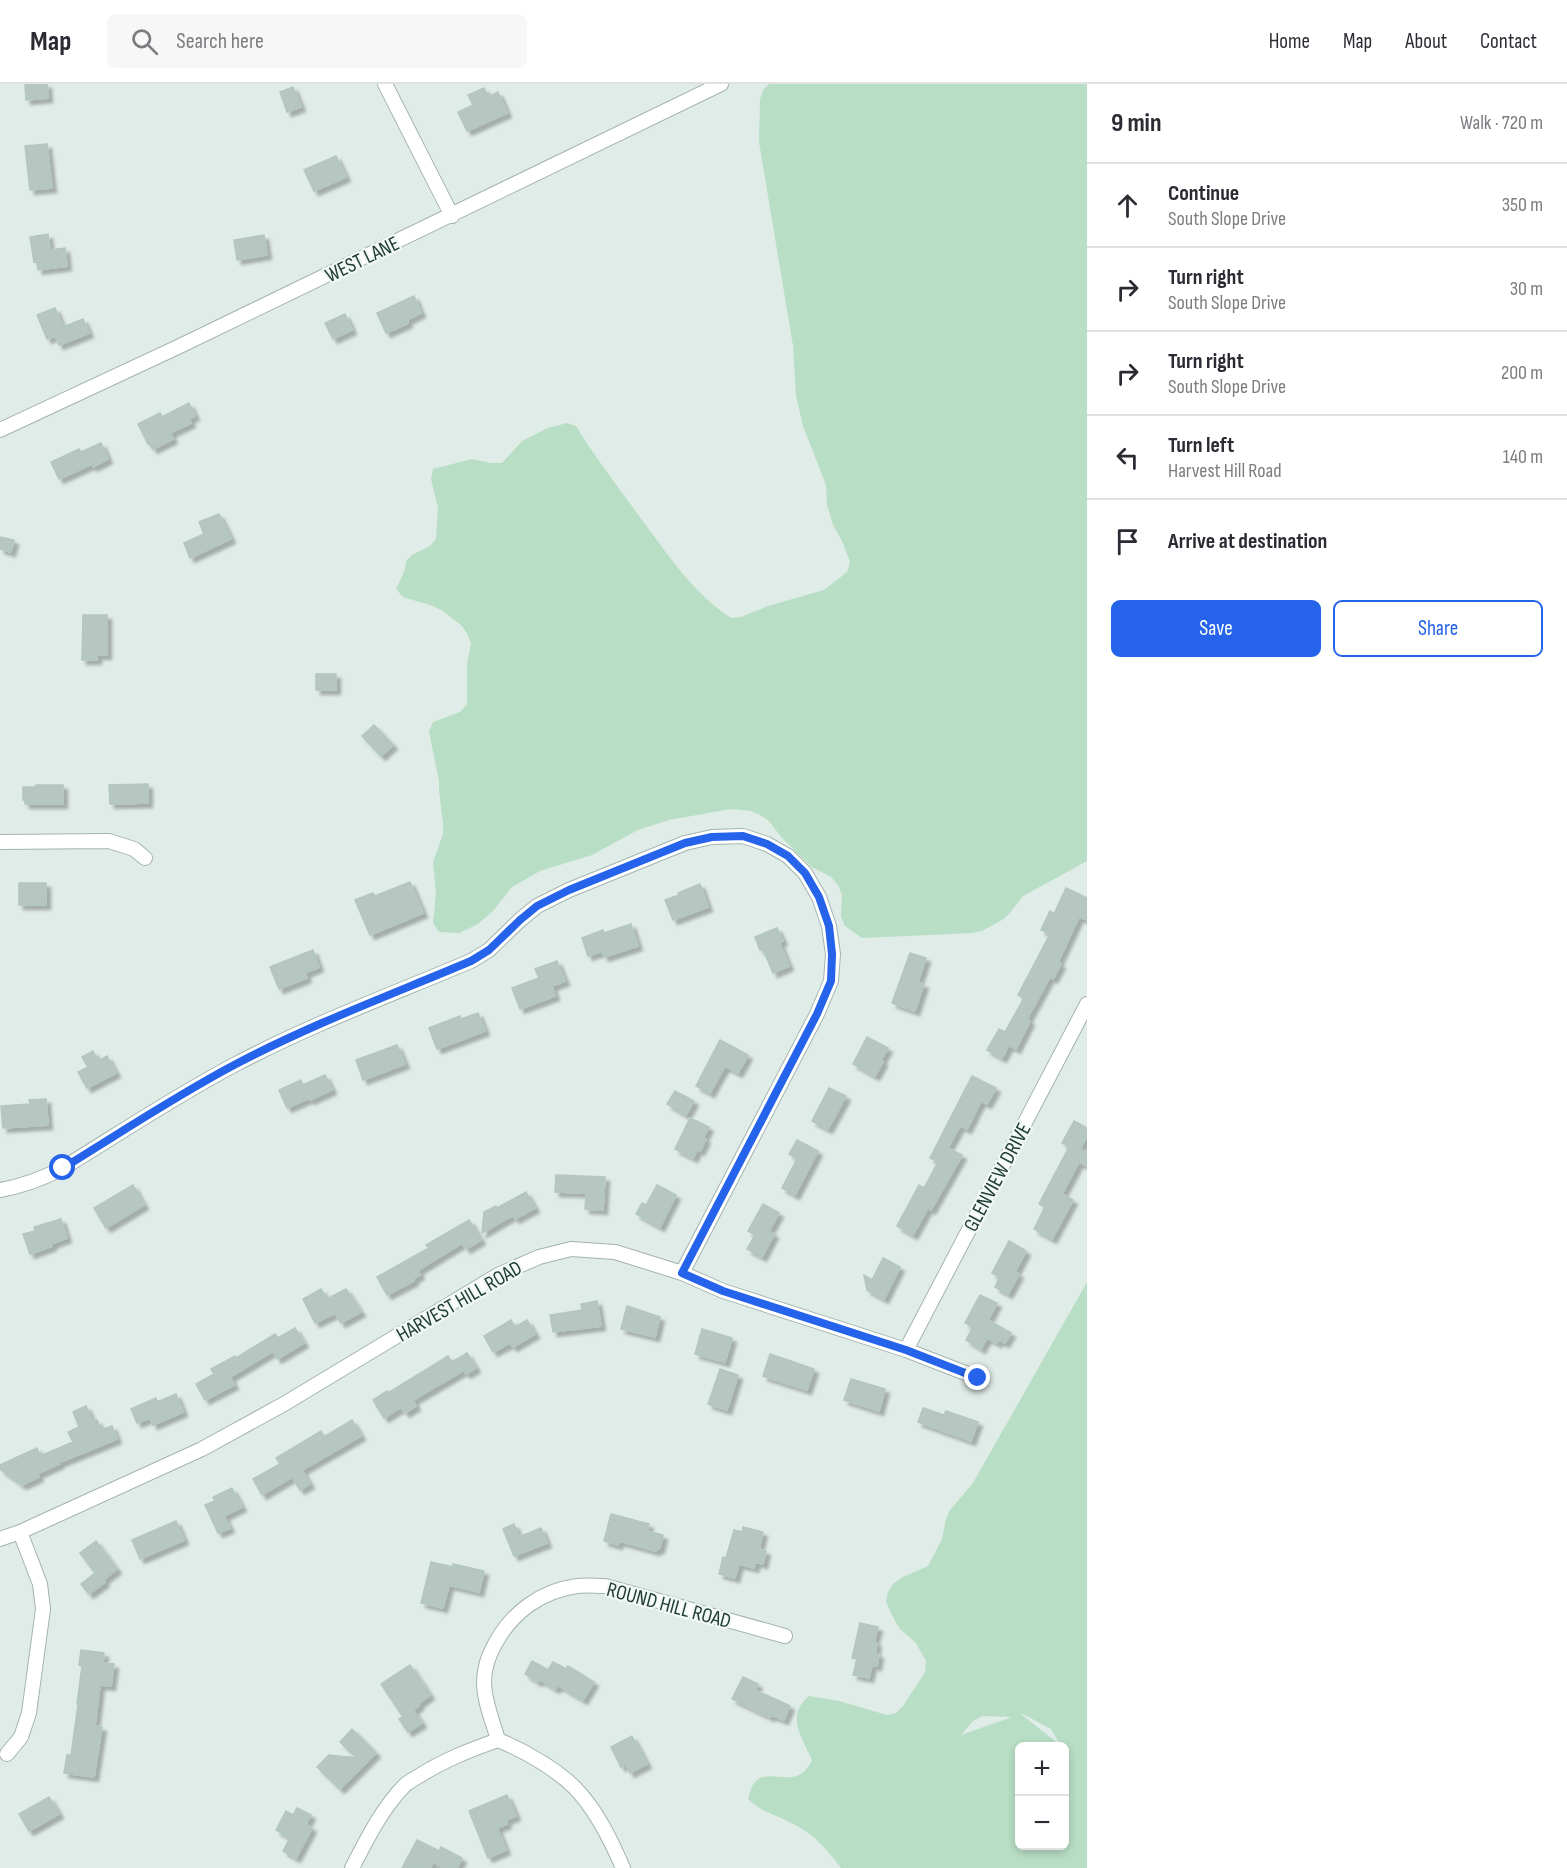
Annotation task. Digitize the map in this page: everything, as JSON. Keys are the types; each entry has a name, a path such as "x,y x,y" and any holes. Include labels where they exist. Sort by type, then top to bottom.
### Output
{"street":[{"path":"385,84 452,216"},
{"name":"WEST LANE","path":"0,430 452,216 721,84"},
{"path":"0,1190 25,1185 53,1173 236,1064 290,1038 471,961 489,950 537,906 569,890 685,843 712,837 743,836 767,844 788,856 805,873 819,897 829,926 832,954 831,981 817,1014 682,1273"},
{"path":"0,843 109,841 134,849 146,858"},
{"name":"GLENVIEW DRIVE","path":"906,1350 1087,1004"},
{"name":"HARVEST HILL ROAD","path":"0,1539 202,1449 284,1404 498,1275 539,1257 571,1250 615,1252 682,1273 723,1291 906,1350 978,1378"},
{"path":"7,1754 21,1737 29,1713 43,1609 40,1584 20,1532"},
{"name":"ROUND HILL ROAD","path":"498,1740 484,1682 486,1664 494,1645 511,1621 531,1602 552,1592 577,1586 604,1586 785,1636"},
{"path":"352,1868 385,1809 405,1784 433,1766 463,1752 498,1740 540,1761 574,1787 615,1847 623,1868"}],"green space":[{"path":"769,84 1087,84 1087,861 1023,896 1002,920 982,931 862,938 845,926 841,916 842,895 838,885 831,877 812,867 782,838 769,821 751,811 731,809 669,820 638,830 592,855 540,871 512,887 493,911 478,924 459,933 439,932 433,923 436,893 433,862 443,834 443,824 439,781 429,732 433,722 460,712 467,704 467,664 471,644 462,626 443,611 403,597 396,589 404,572 406,561 412,555 430,546 436,539 438,508 431,479 433,469 472,459 502,463 522,441 548,428 567,423 576,426 608,474 682,573 705,597 731,618 741,617 768,606 824,590 847,572 850,562 833,525 827,505 826,485 803,426 796,396 793,346 759,142 760,99 763,90"},
{"path":"1087,1282 1087,1868 841,1868 816,1839 748,1799 753,1785 762,1777 799,1775 806,1770 812,1760 800,1735 797,1719 798,1711 809,1696 839,1701 887,1715 896,1713 903,1706 925,1672 926,1661 916,1643 900,1629 895,1621 886,1602 888,1592 901,1578 928,1566 942,1539 950,1510 973,1483","holes":["982,1716 1012,1717 961,1735 973,1721"]}],"building":[{"path":"25,84 47,84 48,98 26,100"},
{"path":"293,87 301,107 287,112 280,92"},
{"path":"484,88 488,97 498,92 507,113 467,131 458,112 473,105 468,95"},
{"path":"47,144 52,188 30,190 25,146"},
{"path":"336,156 346,177 314,191 304,170"},
{"path":"48,234 50,250 65,248 67,266 38,270 37,261 34,262 30,237"},
{"path":"264,235 267,255 237,260 234,240"},
{"path":"414,296 421,313 407,320 408,323 386,333 377,313"},
{"path":"55,308 63,327 83,319 89,333 59,345 55,336 47,339 37,315"},
{"path":"345,314 352,330 333,339 325,323"},
{"path":"189,403 195,416 189,419 191,423 170,433 173,439 153,449 138,424 160,413 162,417"},
{"path":"101,443 108,459 59,479 51,462 79,449 81,452"},
{"path":"219,514 231,539 190,558 184,543 204,534 199,522"},
{"path":"0,537 14,540 11,552 0,549"},
{"path":"83,615 107,615 107,655 97,655 97,660 82,660"},
{"path":"316,674 336,674 336,690 316,690"},
{"path":"374,725 393,745 381,756 362,736"},
{"path":"148,784 148,803 110,804 109,785"},
{"path":"36,785 63,785 63,804 25,804 23,787 36,787"},
{"path":"410,882 423,913 370,935 355,900 373,893 375,896"},
{"path":"19,883 46,883 46,905 19,905"},
{"path":"700,884 708,907 673,920 665,900"},
{"path":"1066,888 1087,898 1087,920 1079,917 1058,962 1061,964 1053,979 1050,977 1027,1019 1030,1021 1016,1049 1009,1045 1002,1058 987,1050 999,1029 1005,1032 1024,998 1018,995 1050,934 1041,930 1050,911 1054,914"},
{"path":"631,924 638,946 604,957 602,951 588,956 582,938 603,930 604,933"},
{"path":"777,928 783,941 779,942 789,966 773,973 755,937"},
{"path":"313,950 319,967 305,973 307,978 279,989 270,967"},
{"path":"910,953 926,958 918,982 924,984 915,1011 892,1003"},
{"path":"557,961 565,981 552,986 555,996 520,1009 512,988 539,978 535,969"},
{"path":"478,1013 485,1031 437,1049 429,1028 460,1016 461,1019"},
{"path":"867,1037 888,1048 875,1076 853,1064"},
{"path":"720,1040 748,1055 738,1073 725,1066 710,1093 696,1086"},
{"path":"397,1045 405,1064 363,1080 356,1060"},
{"path":"93,1051 98,1061 107,1056 116,1073 87,1088 78,1072 88,1067 82,1057"},
{"path":"325,1075 332,1090 287,1108 279,1090 301,1080 303,1085"},
{"path":"972,1076 996,1088 987,1104 981,1101 967,1129 960,1126 948,1148 962,1155 931,1210 928,1208 913,1235 897,1226 919,1185 924,1188 938,1162 930,1158"},
{"path":"829,1088 846,1096 828,1129 812,1121"},
{"path":"675,1091 694,1101 686,1115 667,1104"},
{"path":"46,1099 48,1125 3,1128 1,1106 30,1104 29,1100"},
{"path":"690,1118 709,1127 700,1151 698,1149 693,1158 675,1149"},
{"path":"1074,1121 1087,1128 1087,1136 1080,1149 1087,1153 1087,1166 1079,1162 1062,1194 1073,1200 1052,1239 1034,1229 1045,1207 1039,1204 1069,1147 1062,1143"},
{"path":"797,1140 818,1151 795,1195 782,1188 797,1159 789,1154"},
{"path":"556,1175 605,1177 603,1210 585,1209 586,1193 555,1192"},
{"path":"133,1185 144,1205 106,1228 94,1208"},
{"path":"657,1185 676,1195 660,1227 636,1214 642,1203 646,1205"},
{"path":"526,1192 535,1208 515,1219 513,1215 482,1233 484,1212 496,1206 497,1208"},
{"path":"763,1204 779,1213 769,1231 774,1234 762,1257 747,1249 755,1235 748,1231"},
{"path":"61,1219 67,1238 30,1254 23,1234 35,1231 34,1227"},
{"path":"469,1220 481,1240 466,1249 462,1243 418,1270 420,1275 413,1279 414,1281 387,1295 377,1277 429,1248 426,1245"},
{"path":"1009,1241 1026,1251 1015,1272 1019,1274 1008,1294 995,1287 1000,1277 992,1273"},
{"path":"883,1258 900,1267 884,1299 867,1290 864,1275 872,1280"},
{"path":"321,1289 327,1299 346,1289 361,1312 341,1323 335,1313 315,1323 303,1299"},
{"path":"980,1295 997,1303 988,1320 1011,1333 1005,1343 999,1340 997,1343 987,1338 981,1349 966,1340 973,1327 965,1323"},
{"path":"597,1301 601,1326 553,1332 550,1315 582,1310 581,1304"},
{"path":"627,1306 660,1317 655,1337 621,1329"},
{"path":"511,1320 515,1327 527,1320 535,1334 513,1347 510,1343 493,1352 484,1336"},
{"path":"295,1328 304,1343 277,1359 273,1351 230,1377 234,1385 205,1400 196,1384 214,1374 211,1369 235,1356 236,1358 275,1334 278,1338"},
{"path":"702,1329 732,1338 725,1362 695,1354"},
{"path":"467,1353 476,1368 466,1374 464,1370 413,1400 416,1406 405,1413 401,1407 384,1418 373,1400 448,1356 452,1362"},
{"path":"770,1354 814,1369 807,1390 763,1376"},
{"path":"720,1369 738,1375 727,1410 708,1404"},
{"path":"851,1379 885,1389 879,1411 844,1400"},
{"path":"176,1394 183,1412 153,1425 150,1418 137,1423 131,1409 156,1398 157,1402"},
{"path":"86,1406 93,1422 97,1420 101,1430 112,1426 117,1439 58,1463 37,1474 39,1477 22,1485 0,1469 0,1465 37,1448 40,1456 73,1442 68,1432 79,1427 73,1412"},
{"path":"923,1408 944,1415 946,1411 978,1422 971,1441 918,1422"},
{"path":"352,1420 361,1436 302,1470 310,1484 300,1490 292,1477 262,1495 253,1479 280,1464 276,1458 321,1431 324,1437"},
{"path":"232,1488 242,1507 224,1516 230,1528 218,1533 205,1505 215,1501 213,1497"},
{"path":"611,1514 649,1524 647,1531 663,1535 660,1548 655,1551 619,1541 618,1545 604,1541"},
{"path":"176,1521 184,1540 140,1559 132,1540"},
{"path":"514,1524 519,1537 541,1528 547,1543 514,1556 503,1529"},
{"path":"743,1527 763,1532 759,1549 766,1551 763,1564 756,1562 754,1568 739,1564 735,1578 719,1574 734,1530 742,1532"},
{"path":"96,1541 117,1569 89,1594 81,1584 95,1573 80,1553"},
{"path":"431,1562 484,1571 479,1592 449,1585 443,1608 421,1603"},
{"path":"860,1623 878,1627 874,1642 877,1643 875,1653 879,1654 877,1666 872,1665 869,1678 853,1675 857,1659 852,1658"},
{"path":"81,1650 104,1653 103,1663 114,1664 111,1686 100,1685 95,1726 102,1727 94,1777 64,1773 67,1755 71,1755 78,1705 82,1666 79,1665"},
{"path":"532,1661 548,1670 553,1662 566,1669 568,1666 594,1682 583,1700 558,1685 555,1689 525,1674"},
{"path":"410,1665 430,1695 413,1710 422,1723 408,1732 399,1719 403,1717 381,1684"},
{"path":"743,1677 758,1684 755,1690 790,1706 784,1720 771,1715 770,1717 732,1699"},
{"path":"352,1729 376,1753 340,1789 317,1767 329,1755 357,1758 340,1742"},
{"path":"632,1736 647,1764 630,1773 625,1764 621,1767 611,1747"},
{"path":"507,1795 516,1816 506,1820 507,1824 497,1828 506,1850 488,1858 469,1811"},
{"path":"49,1797 59,1814 29,1831 19,1814"},
{"path":"297,1808 311,1815 306,1824 312,1828 296,1858 283,1851 290,1838 276,1830 286,1811 293,1815"},
{"path":"417,1840 439,1851 441,1847 462,1858 457,1868 444,1868 433,1862 430,1868 402,1868"}],"route":[{"path":"63,1168 236,1064 290,1038 471,961 489,950 537,906 569,890 685,843 712,837 743,836 767,844 788,856 805,873 819,897 829,926 832,954 831,981 817,1014 682,1273 723,1291 906,1350 978,1378"}]}
